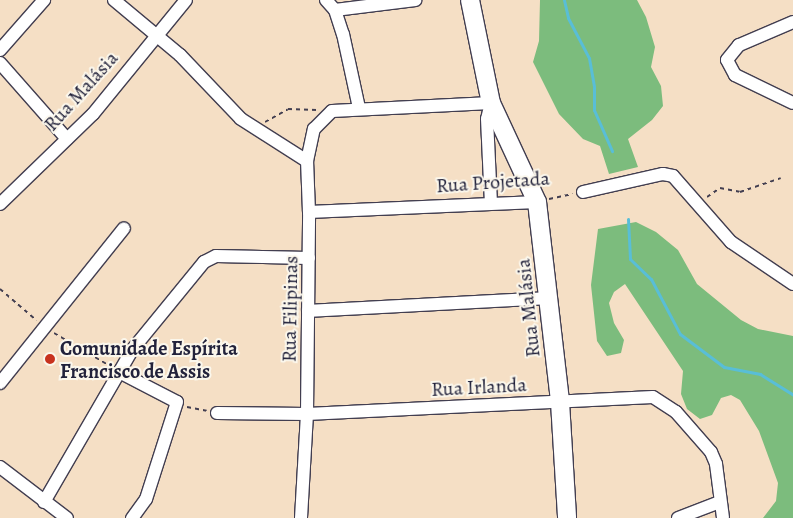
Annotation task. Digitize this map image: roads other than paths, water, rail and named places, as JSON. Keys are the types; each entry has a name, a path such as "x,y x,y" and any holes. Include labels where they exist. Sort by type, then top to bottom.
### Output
{"street":[{"path":"0,50 44,0"},
{"path":"114,0 157,35 253,128 307,161"},
{"name":"Rua Malásia","path":"0,204 99,107 186,0"},
{"path":"326,0 335,10 351,62 359,108 491,103 487,119 491,203"},
{"path":"335,10 415,0"},
{"name":"Rua Malásia","path":"470,0 491,103 537,202 560,402 567,518"},
{"path":"793,22 739,45 727,60 735,75 793,103"},
{"path":"0,63 67,139"},
{"name":"Rua Filipinas","path":"302,518 307,414 310,212 307,161 314,129 332,111 359,108"},
{"path":"583,192 663,174 676,179 731,242 793,284"},
{"name":"Rua Projetada","path":"310,212 537,202"},
{"path":"0,384 124,228"},
{"path":"44,502 119,372 151,324 210,257 309,258"},
{"path":"308,311 549,298"},
{"path":"119,372 177,402 146,499 132,518"},
{"name":"Rua Irlanda","path":"217,412 307,414 653,397 676,412 711,452 716,464 720,502"},
{"path":"0,467 66,518"},
{"path":"678,518 720,502 723,518"}],"waterway":[{"path":"564,0 568,18 589,58 594,87 594,110 612,151"},
{"path":"628,219 630,259 651,279 680,334 724,367 760,374 793,395"}],"place":[{"name":"Comunidade Espírita Francisco de Assis","path":"50,359"}]}
